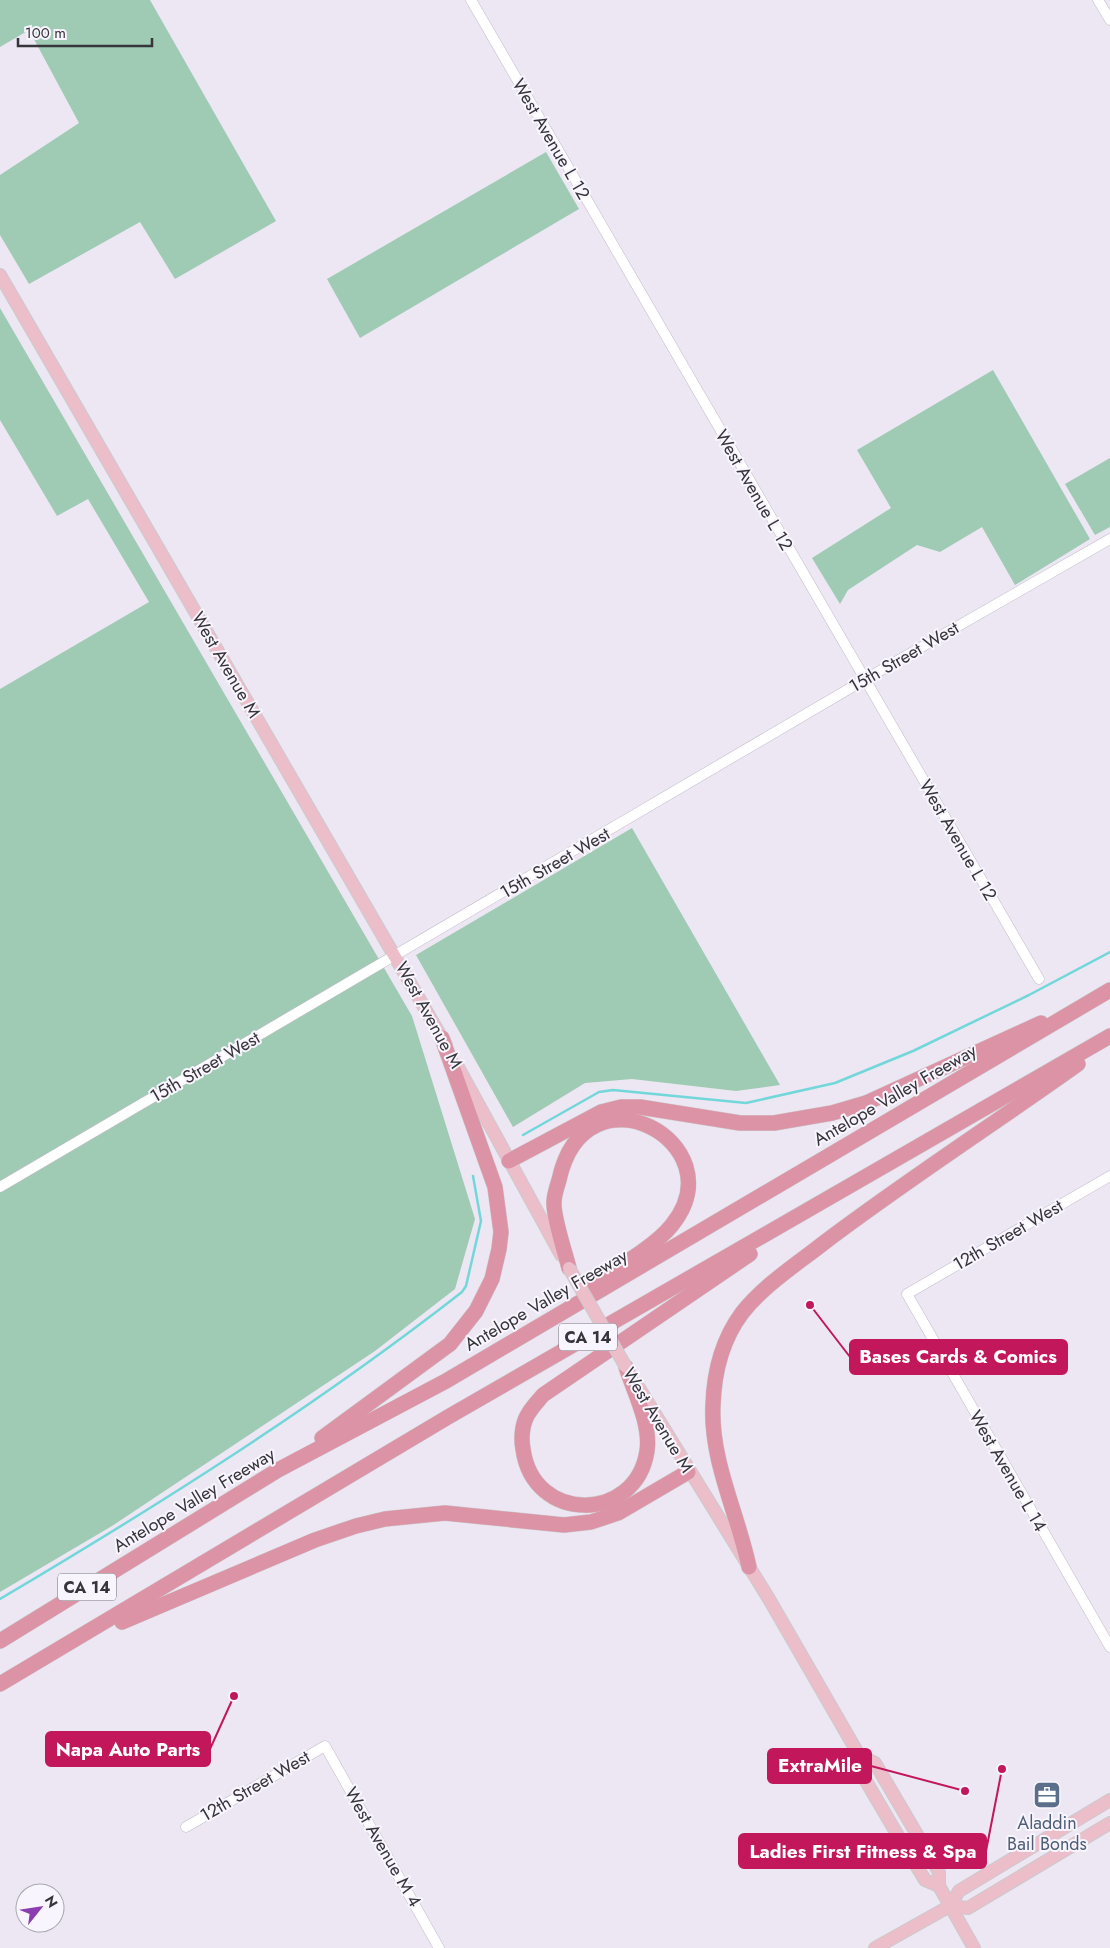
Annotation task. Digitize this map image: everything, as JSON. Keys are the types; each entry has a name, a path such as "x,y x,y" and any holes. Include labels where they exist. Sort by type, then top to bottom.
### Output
{"highway":[{"name":"Antelope Valley Freeway","path":"0,1641 278,1470 446,1381 1110,990"},
{"path":"509,1161 600,1112 621,1107 640,1107 740,1123 793,1121 832,1113 866,1103 1032,1025 1067,1016"},
{"name":"CA 14","path":"0,1684 448,1417 1110,1036"},
{"path":"278,1470 450,1344 476,1311 492,1279 499,1249 500,1232 495,1187 442,1038"},
{"path":"749,1567 742,1536 719,1459 712,1408 719,1361 730,1335 742,1314 773,1282 868,1210 1110,1042"},
{"path":"446,1381 656,1240 673,1225 684,1206 688,1183 687,1172 674,1144 654,1127 629,1120 615,1120 600,1124 577,1140 568,1153 561,1168 554,1203 569,1268"},
{"path":"626,1367 646,1431 647,1451 641,1470 630,1486 611,1499 583,1506 557,1500 544,1492 533,1480 525,1465 521,1439 526,1416 543,1394 852,1186"},
{"path":"70,1644 315,1540 356,1526 385,1519 445,1513 564,1525 591,1522 618,1512 688,1472"}],"main road":[{"name":"West Avenue M","path":"0,275 396,956 509,1161 626,1367 688,1472 749,1567 860,1754 860,1771 925,1880 938,1886 974,1948"},
{"path":"875,1948 950,1906 959,1891 1110,1800"},
{"path":"950,1906 968,1908 1110,1823"}],"street":[{"name":"West Avenue L 12","path":"471,0 1039,979"},
{"path":"1098,0 1110,20"},
{"name":"15th Street West","path":"0,1188 864,680 1110,538"},
{"name":"12th Street West","path":"906,1294 1110,1176"},
{"name":"West Avenue L 14","path":"906,1294 1110,1647"},
{"name":"12th Street West","path":"186,1827 325,1746"},
{"name":"West Avenue M 4","path":"325,1746 439,1948"}],"green space":[{"path":"0,0 150,0 276,221 175,279 140,222 29,284 0,235 0,175 79,123 29,30 0,47"},
{"path":"546,152 579,209 360,338 327,279"},
{"path":"0,308 412,1016 475,1219 455,1289 375,1351 112,1526 0,1592 0,689 149,602 88,499 57,516 0,420"},
{"path":"993,370 1090,539 1015,585 982,527 940,552 917,545 848,590 840,604 812,558 891,508 857,450"},
{"path":"1110,458 1110,527 1095,535 1065,484"},
{"path":"632,828 780,1085 736,1091 632,1079 585,1083 513,1127 416,955"}],"waterway":[{"path":"523,1135 599,1092 613,1090 746,1103 835,1083 913,1051 1029,995 1110,952"},
{"path":"0,1599 178,1491 236,1453 351,1375 462,1292 466,1286 481,1221 473,1176"}],"place":[{"name":"Bases Cards & Comics","path":"810,1305"},
{"name":"Napa Auto Parts","path":"234,1696"},
{"name":"Ladies First Fitness & Spa","path":"1002,1769"},
{"name":"ExtraMile","path":"965,1791"},
{"name":"Aladdin Bail Bonds","path":"1047,1795"}]}
